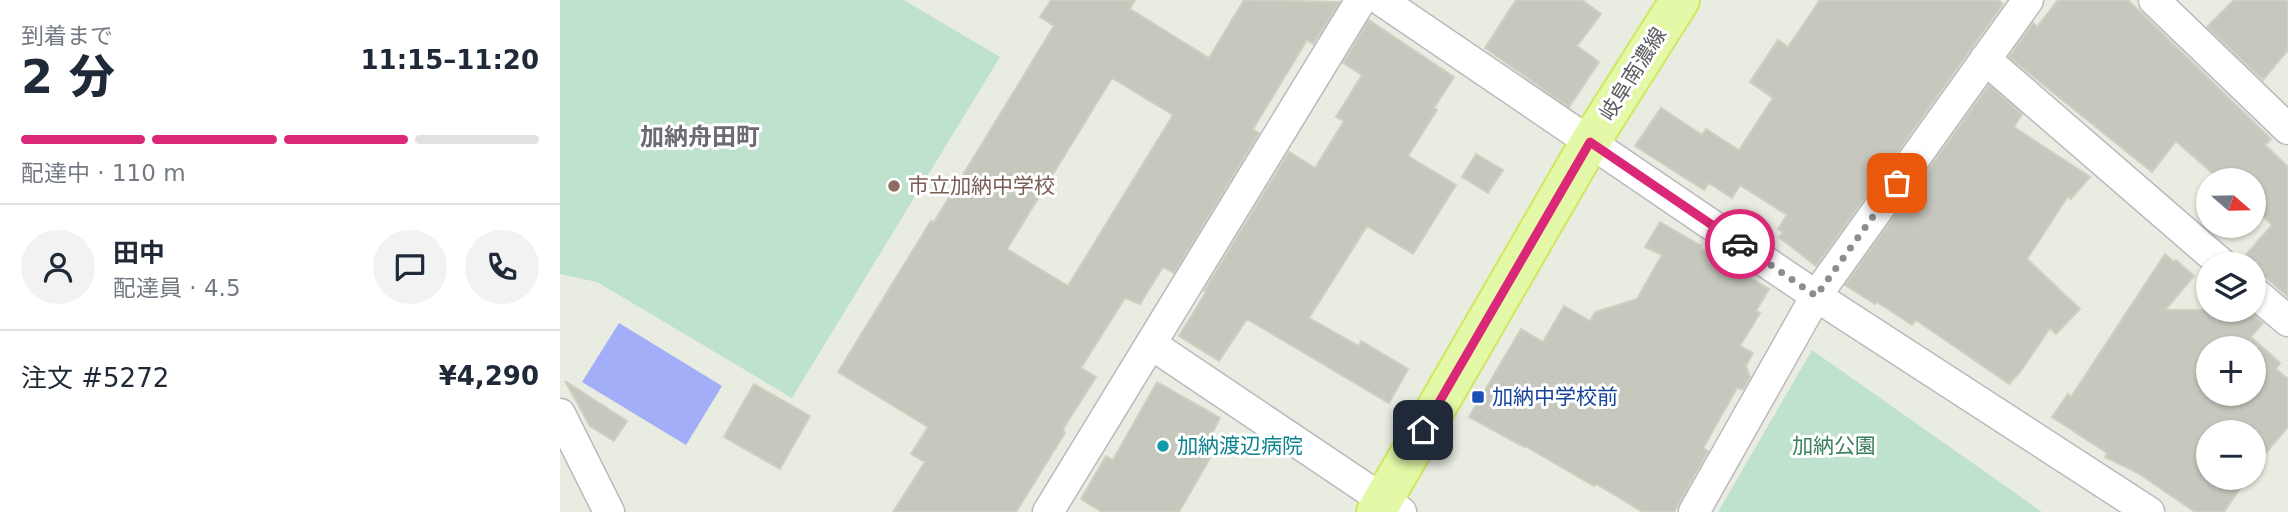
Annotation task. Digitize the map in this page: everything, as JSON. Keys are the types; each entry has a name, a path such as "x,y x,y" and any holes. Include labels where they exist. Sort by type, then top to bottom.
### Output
{"main road":[{"name":"岐阜南濃線","path":"1386,508 1590,142 1681,0"}],"street":[{"path":"1048,512 1361,0"},
{"path":"1381,0 1816,296 2149,512"},
{"path":"1694,512 1816,296 2028,0"},
{"path":"2154,0 2288,128"},
{"path":"1985,59 2208,252"},
{"path":"2266,302 2288,321"},
{"path":"1151,344 1386,508"},
{"path":"560,414 609,512"}],"green space":[{"path":"560,0 904,0 1000,57 792,398 597,282 560,274"},
{"name":"加納公園","path":"1812,350 2042,512 1718,512"}],"water":[{"path":"619,323 722,386 686,445 582,382"}],"building":[{"path":"1051,0 1135,0 1130,9 1209,58 1244,0 1340,2 1313,44 1307,40 1253,129 1259,133 1174,273 1163,267 1140,304 1125,298 1081,368 1096,377 1016,512 893,512 925,462 911,454 928,427 838,372 1054,26 1040,17","holes":["1112,78 1173,115 1068,286 1007,249"]},
{"path":"1516,0 1582,0 1601,14 1577,46 1599,62 1569,107 1485,48"},
{"path":"1820,0 1998,0 2003,4 1816,266 1779,237 1783,232 1778,229 1787,215 1740,185 1732,198 1709,183 1704,190 1635,146 1661,108 1702,135 1706,129 1739,150 1773,98 1750,82 1778,40 1788,47"},
{"path":"2058,0 2128,0 2271,139 2265,145 2288,167 2288,297 2266,278 2266,252 2248,252 2261,238 2266,238 2266,232 2272,225 2266,219 2266,168 2206,168 2176,141 2152,172 2009,57 2033,23 2037,27"},
{"path":"2234,0 2288,0 2288,50 2263,80 2207,27"},
{"path":"1369,20 1454,77 1408,156 1456,185 1413,254 1367,226 1309,318 1359,346 1361,341 1408,369 1389,403 1247,319 1219,361 1179,336 1289,152 1315,168 1344,121 1336,117 1362,75 1343,63"},
{"path":"1989,85 2022,114 2014,127 2090,177 2071,199 2068,196 2027,259 2080,309 2056,334 2050,328 2009,384 1916,320 1912,325 1845,285"},
{"path":"1476,154 1503,170 1488,193 1462,177"},
{"path":"1660,222 1769,289 1756,311 1760,313 1740,346 1753,353 1746,366 1750,377 1743,389 1737,388 1703,448 1708,451 1678,505 1674,512 1643,512 1469,417 1521,329 1543,342 1564,306 1590,321 1595,312 1637,299 1662,255 1645,247"},
{"path":"2165,254 2194,276 2165,310 2196,310 2196,322 2263,323 2252,336 2196,336 2196,406 2266,406 2266,350 2280,363 2276,369 2288,379 2288,427 2266,453 2266,420 2196,420 2196,490 2239,490 2224,512 2195,512 2138,473 2105,457 2107,453 2052,417 2068,394 2071,397"},
{"path":"565,381 627,421 614,441 590,426"},
{"name":"加納渡辺病院","path":"1157,382 1220,418 1208,441 1217,446 1179,512 1102,512 1081,499 1106,456 1113,460"},
{"path":"754,384 810,416 780,469 724,437"}],"way so far":[{"path":"1740,244 1816,296 1897,183"}],"place":[{"name":"市立加納中学校","path":"894,186"},
{"name":"加納中学校前","path":"1478,397"},
{"name":"加納渡辺病院","path":"1163,446"}],"district":[{"name":"加納舟田町","path":"700,137"}],"route":[{"path":"1423,430 1590,142 1740,244"}]}
